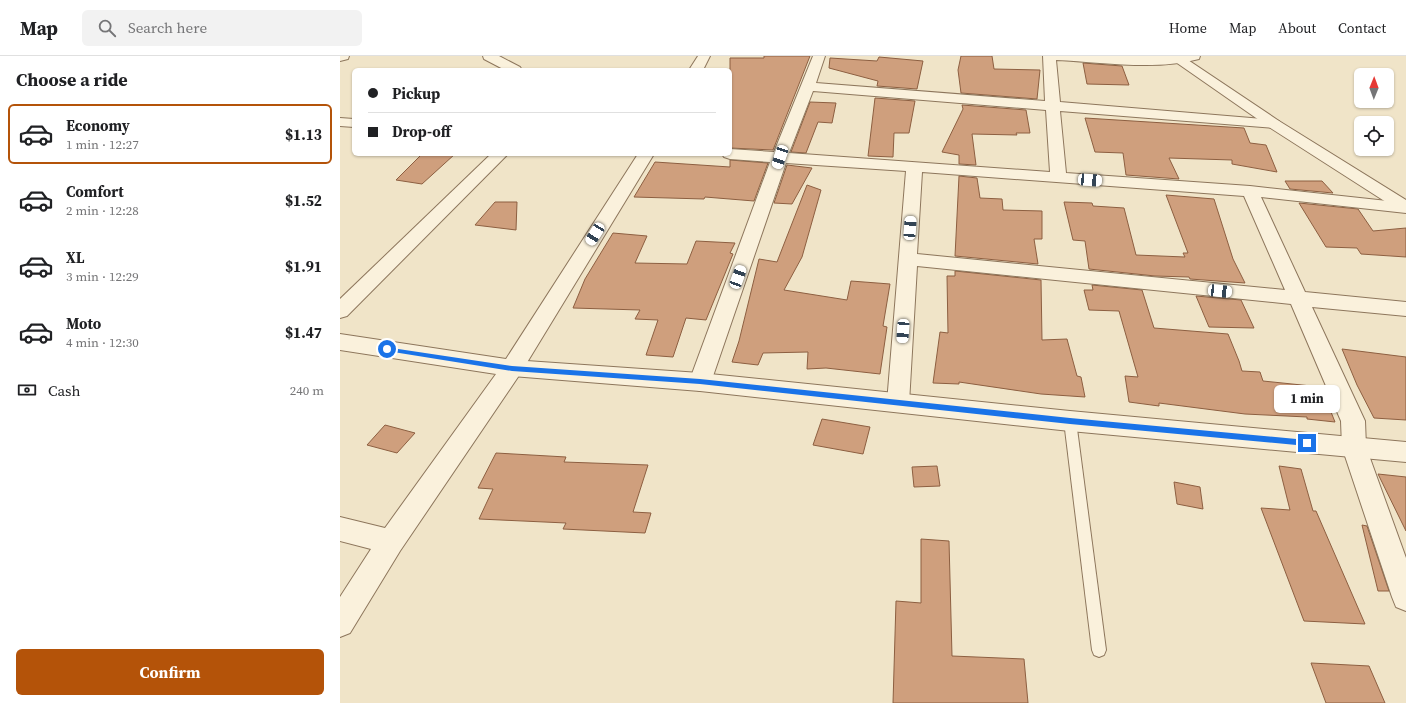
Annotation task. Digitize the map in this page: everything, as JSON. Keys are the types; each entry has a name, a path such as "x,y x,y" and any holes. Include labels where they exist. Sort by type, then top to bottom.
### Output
{"street":[{"path":"489,56 511,68"},
{"path":"697,68 704,56"},
{"path":"700,382 780,157 819,56"},
{"path":"1058,177 1050,56 1153,61 1194,56"},
{"path":"1176,58 1274,124 1406,207"},
{"path":"807,86 1274,124"},
{"path":"340,122 352,123"},
{"path":"732,154 1250,191 1406,207"},
{"path":"340,311 498,156"},
{"path":"340,623 391,542 512,368 645,156"},
{"path":"898,403 914,167"},
{"path":"1250,191 1353,421 1354,447 1406,597"},
{"path":"908,259 1406,310"},
{"path":"340,342 512,368 700,382 1070,421 1406,452"},
{"path":"340,529 391,542"}],"lane":[{"path":"1070,421 1099,650"}],"building":[{"path":"764,56 810,56 773,150 732,148 732,68 730,68 730,58 764,58"},
{"path":"961,56 992,56 994,69 1040,70 1037,99 961,93 958,70"},
{"path":"879,57 923,61 917,89 877,86 878,81 829,68 830,58 877,61"},
{"path":"1083,63 1122,66 1129,85 1087,84"},
{"path":"875,98 915,101 909,133 894,133 893,157 868,156"},
{"path":"810,102 836,103 832,123 818,122 806,153 791,152"},
{"path":"962,105 1026,110 1030,133 1016,133 1017,135 972,134 976,165 959,164 959,155 942,152 963,109"},
{"path":"1085,118 1244,128 1250,143 1266,145 1277,172 1232,164 1232,160 1169,158 1179,179 1126,175 1123,153 1095,152"},
{"path":"420,156 453,156 422,184 396,180"},
{"path":"730,160 768,163 754,201 705,197 704,199 634,197 655,162 730,167"},
{"path":"787,165 812,168 792,204 774,203"},
{"path":"959,176 977,178 980,198 1002,199 1003,210 1042,211 1042,239 1034,239 1038,264 955,256"},
{"path":"1285,181 1322,181 1333,193 1290,189"},
{"path":"807,185 821,190 802,257 784,290 847,300 851,281 890,284 883,326 887,327 880,374 826,368 807,369 808,352 763,353 758,365 732,362 739,341 759,259 777,262"},
{"path":"1166,195 1214,199 1233,259 1245,283 1089,269 1085,241 1073,240 1064,202 1092,203 1093,206 1124,208 1136,255 1185,257 1183,253 1188,253"},
{"path":"495,202 517,202 516,230 475,225"},
{"path":"1299,203 1358,209 1373,231 1406,228 1406,257 1361,254 1357,248 1326,247"},
{"path":"613,233 647,236 635,263 687,264 696,241 735,243 730,253 733,254 706,320 686,318 673,357 646,355 658,320 635,319 640,310 573,308 585,279"},
{"path":"955,271 1041,280 1042,340 1067,339 1077,376 1081,377 1085,397 1041,394 959,382 959,384 933,383 940,332 948,333 947,276 955,276"},
{"path":"1092,285 1142,290 1154,328 1228,334 1242,371 1260,372 1263,381 1321,387 1335,422 1307,419 1307,417 1245,414 1159,403 1159,406 1129,402 1125,376 1138,377 1119,311 1089,310 1084,290 1093,290"},
{"path":"1196,296 1241,300 1254,328 1209,327"},
{"path":"1342,349 1406,357 1406,420 1374,418 1357,385"},
{"path":"822,419 870,427 863,454 813,445"},
{"path":"385,425 415,433 397,453 367,445"},
{"path":"496,453 566,457 564,462 648,465 633,512 651,513 645,533 563,529 566,523 479,519 493,489 478,488"},
{"path":"937,466 940,486 914,487 912,467"},
{"path":"1279,466 1301,469 1313,511 1316,511 1365,624 1304,621 1261,508 1290,510"},
{"path":"1378,474 1406,477 1406,531"},
{"path":"1174,482 1200,487 1203,509 1177,504"},
{"path":"1362,525 1367,526 1389,591 1378,591"},
{"path":"921,539 949,541 952,656 1024,659 1028,703 893,703 896,601 921,603"},
{"path":"1311,663 1369,666 1385,703 1326,703"}],"route":[{"path":"387,349 512,368 700,382 1070,421 1307,443"}]}
